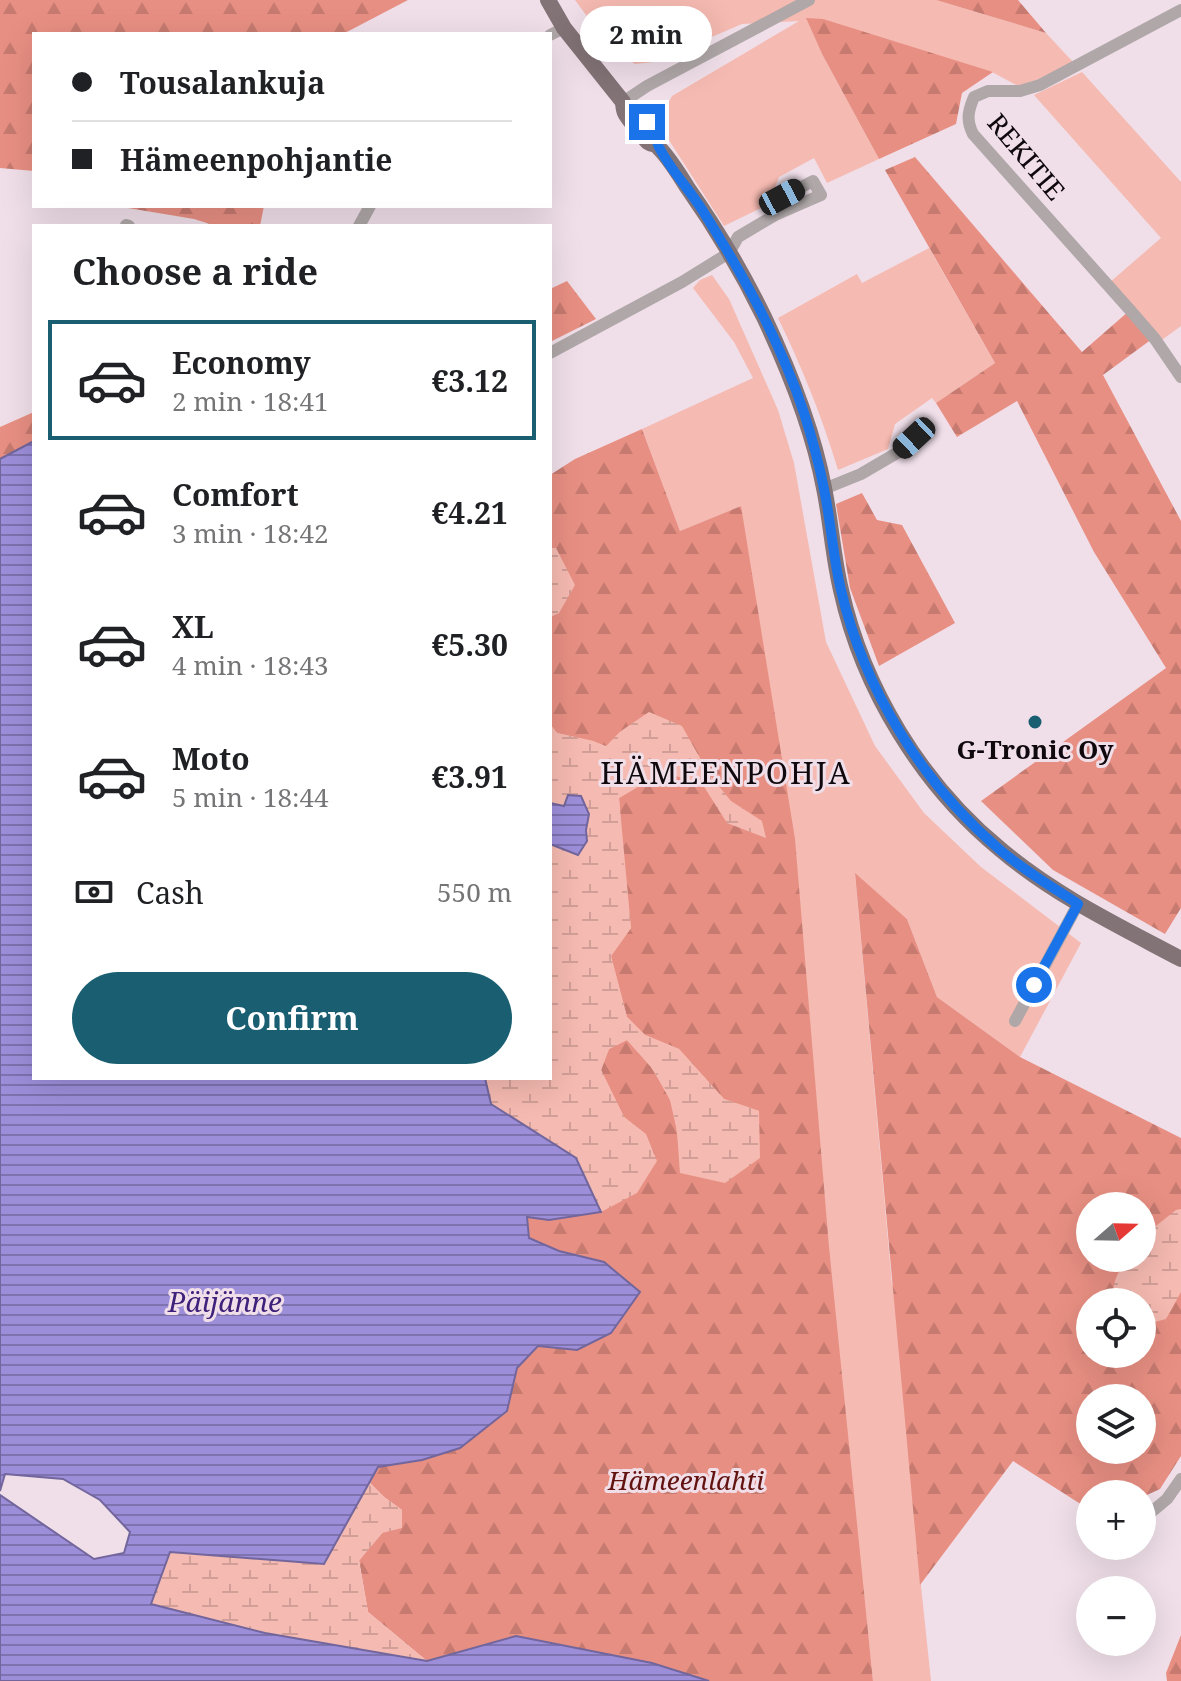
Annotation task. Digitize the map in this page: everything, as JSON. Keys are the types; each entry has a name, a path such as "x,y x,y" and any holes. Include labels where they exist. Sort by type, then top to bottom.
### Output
{"main road":[{"path":"548,0 557,32 623,102 633,106 656,135 658,147 687,187 756,301 789,372 815,448 849,621 863,659 895,724 937,784 999,849 1078,904 1181,959"}],"street":[{"path":"623,102 647,86 809,0"},
{"name":"REKITIE","path":"1181,10 1040,85 1020,91 988,91 974,97 968,110 968,125 1155,339 1181,377"},
{"path":"552,352 682,282 729,253 738,237 775,215"},
{"path":"824,489 861,474 902,450 926,427"},
{"path":"1015,1021 1078,904"},
{"path":"1156,1508 1181,1479"}],"green space":[{"path":"0,0 408,0 347,32 32,32 32,171 0,168"},
{"path":"575,0 936,0 1046,33 1073,62 1018,86 992,72 807,20 879,159 827,183 814,158 779,177 769,204 724,226 658,123 672,96 799,21 742,24 653,62 635,64 608,45"},
{"path":"936,0 1018,0 1046,33"},
{"path":"806,18 823,19 993,72 962,93 956,124 879,159"},
{"path":"1082,72 1181,182 1181,326 1159,342 1109,283 1161,238 1034,95"},
{"path":"915,157 1082,352 1129,311 1152,339 1103,375 1181,521 1181,908 1165,934 1053,870 981,801 1166,668 1094,552 1017,401 957,437 936,403 995,363 885,170"},
{"path":"128,208 264,208 260,224 210,224"},
{"path":"929,248 995,363 936,403 932,398 895,424 888,449 838,470 811,392 778,318 857,274 862,283"},
{"path":"712,275 729,299 778,410 794,463 826,642 875,746 924,813 981,867 1081,943 1020,1057 937,997 907,919 855,874 892,1285 1156,1281 1155,1288 1076,1288 1076,1368 1146,1368 1144,1384 1076,1384 1076,1462 1058,1477 993,1430 915,1529 931,1681 873,1681 864,1597 621,1192 552,753 552,489 700,718 741,506 680,531 642,429 753,378 734,342 693,288 700,280"},
{"path":"567,281 596,319 552,341 552,288"},
{"path":"32,413 32,442 0,459 0,427"},
{"name":"Hämeenlahti","path":"642,429 680,531 741,506 795,839 829,1247 873,1681 709,1681 652,1663 516,1636 427,1661 368,1612 359,1560 402,1510 369,1482 378,1467 422,1460 507,1411 517,1368 539,1346 577,1350 640,1292 604,1262 559,1252 529,1238 527,1217 549,1220 646,1135 624,1117 601,1070 609,1049 627,1040 652,1068 670,1100 677,1131 759,1111 724,1099 679,1049 645,1035 627,1017 611,956 631,928 619,798 662,772 621,731 606,747 557,733 552,727 552,616 559,613 556,548 552,548 552,474 575,459"},
{"path":"862,493 877,520 902,525 955,623 879,666 850,588 836,504"},
{"path":"552,548 556,548 575,585 559,613 552,616"},
{"name":"Päijänne","path":"649,712 682,726 709,774 731,801 762,821 766,838 727,823 701,782 662,773 619,798 631,928 611,956 627,1017 645,1035 679,1049 724,1099 759,1111 760,1158 725,1183 680,1173 675,1120 663,1086 627,1040 609,1049 601,1070 624,1117 646,1134 657,1161 637,1193 601,1212 549,1220 527,1217 529,1238 559,1251 604,1262 640,1292 611,1333 577,1350 538,1346 517,1368 507,1411 460,1448 422,1460 378,1467 370,1483 402,1510 402,1528 382,1533 359,1561 368,1612 427,1661 516,1636 652,1663 709,1681 0,1681 0,1567 94,1559 124,1553 285,1080 552,1080 552,845 560,848 587,841 589,814 552,804 552,727 557,733 606,746 621,731"},
{"path":"855,873 907,919 937,997 1020,1057 1181,1138 1181,1456 1156,1491 1156,1480 1076,1480 1076,1501 1013,1461 920,1585"},
{"path":"1181,1209 1181,1292 1166,1319 1156,1322 1156,1288 1114,1288 1116,1278 1119,1272 1156,1272 1156,1226"},
{"path":"1181,1635 1181,1681 1167,1681 1166,1673"}],"water":[{"name":"Päijänne","path":"32,442 32,1080 485,1080 491,1104 576,1158 601,1212 549,1220 527,1217 529,1238 559,1251 604,1262 640,1292 611,1333 577,1350 538,1346 517,1368 507,1411 460,1448 422,1460 378,1467 324,1564 170,1552 151,1604 265,1633 427,1661 516,1636 652,1663 709,1681 0,1681 0,1495 94,1559 124,1553 130,1532 100,1500 63,1479 5,1474 0,1491 0,459"},
{"path":"568,795 581,796 589,814 587,841 578,855 552,845 552,803 564,806"}],"place":[{"name":"G-Tronic Oy","path":"1035,722"}],"district":[{"name":"HÄMEENPOHJA","path":"726,774"}],"route":[{"path":"647,122 656,135 658,147 729,253 756,301 789,372 815,448 849,621 863,659 895,724 921,763 973,825 1024,868 1078,904 1034,985"}]}
